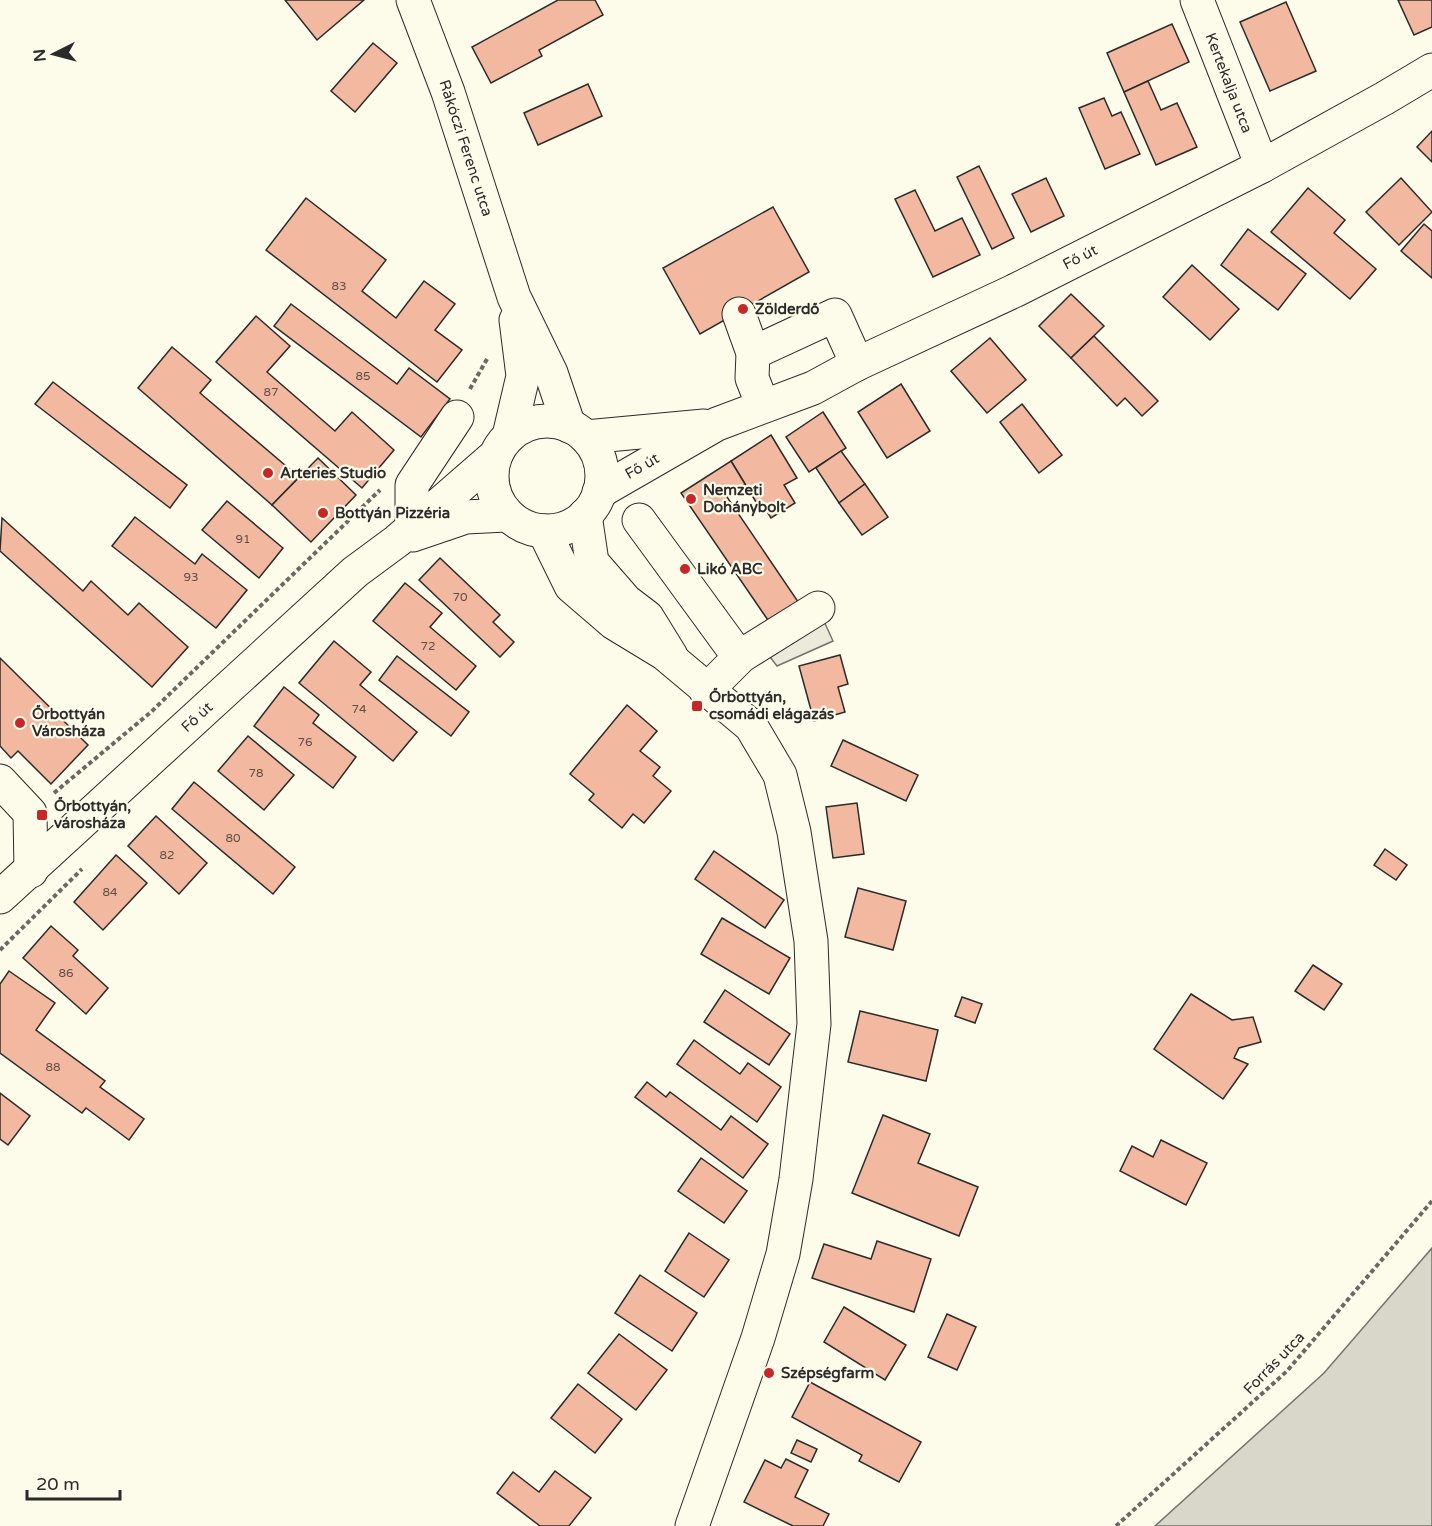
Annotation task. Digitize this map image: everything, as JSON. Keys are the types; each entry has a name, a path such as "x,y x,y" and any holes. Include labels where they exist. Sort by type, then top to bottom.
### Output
{"main road":[{"name":"Rákóczi Ferenc utca","path":"413,0 448,92 514,297 578,431"},
{"name":"Kertekalja utca","path":"1197,0 1262,166"},
{"name":"Fő út","path":"404,533 466,517 506,515 530,528 544,531 562,529 592,503 717,424 813,388 857,364 1014,291 1262,166 1432,70"},
{"name":"Rákóczi Ferenc utca","path":"502,445 523,376 514,297"},
{"path":"740,314 753,353 752,378 763,406"},
{"path":"753,353 835,315 857,364"},
{"path":"404,533 412,485 457,417"},
{"name":"Fő út","path":"0,897 355,572 404,533 502,445 531,423 551,421 578,431 717,424"},
{"name":"Fő út","path":"578,431 598,457 602,480 592,503"},
{"path":"502,445 492,466 494,490 506,515"},
{"path":"592,503 592,562 626,601 647,617 676,665"},
{"path":"639,520 739,657"},
{"path":"544,531 571,586 614,623 665,654 706,691 751,726 780,775 794,832 811,941 814,1024 796,1179 783,1254 758,1338 692,1526"},
{"path":"706,691 739,657 818,608"},
{"path":"0,781 30,813 30,871"}],"path":[{"path":"457,417 490,355"},
{"path":"30,813 150,712 381,489"},
{"name":"Forrás utca","path":"1116,1526 1287,1371 1432,1201"}],"shaded area":[{"path":"818,608 833,641 777,666 760,644"},
{"path":"1432,1248 1432,1526 1155,1526 1324,1373"}],"building":[{"path":"285,0 364,0 317,40"},
{"path":"558,0 595,0 603,15 539,50 542,56 491,83 472,47"},
{"path":"1398,0 1432,0 1432,27 1414,35"},
{"path":"1286,2 1316,71 1270,91 1240,22"},
{"path":"1172,24 1189,62 1124,92 1107,53"},
{"path":"373,43 397,63 355,112 331,91"},
{"path":"1148,81 1161,110 1177,103 1197,147 1156,165 1124,92"},
{"path":"588,84 602,116 538,145 524,113"},
{"path":"1104,98 1112,116 1121,112 1140,154 1105,169 1079,108"},
{"path":"1432,131 1432,162 1417,147"},
{"path":"979,166 1014,238 992,249 957,177"},
{"path":"1046,178 1064,216 1031,232 1012,194"},
{"path":"1401,178 1432,212 1399,245 1366,212"},
{"path":"1308,188 1345,220 1334,233 1376,269 1350,299 1271,232"},
{"path":"915,190 935,231 962,218 980,255 933,277 895,199"},
{"path":"306,198 386,260 362,291 396,318 424,281 455,304 435,330 462,350 437,382 266,250"},
{"path":"773,207 809,272 700,334 663,268"},
{"path":"1424,224 1432,231 1432,278 1401,251"},
{"path":"1248,229 1306,274 1278,310 1221,265"},
{"path":"1192,265 1239,309 1210,340 1163,297"},
{"path":"1071,294 1104,326 1071,358 1039,326"},
{"path":"291,304 397,384 409,368 450,399 421,437 274,326"},
{"path":"256,316 290,346 267,372 335,431 352,412 394,450 362,488 216,362"},
{"path":"1094,336 1158,401 1142,416 1125,398 1117,406 1071,358"},
{"path":"990,338 1026,380 987,413 951,371"},
{"path":"172,347 211,380 200,393 299,477 272,505 138,388"},
{"path":"53,382 187,485 170,508 35,404"},
{"path":"901,384 930,431 887,458 858,412"},
{"path":"1022,404 1062,455 1039,473 1000,422"},
{"path":"823,412 846,448 809,472 786,437"},
{"path":"771,435 797,478 784,485 795,503 771,518 760,500 756,502 731,461"},
{"path":"841,451 865,484 839,503 816,468"},
{"path":"318,458 356,495 311,542 272,505"},
{"path":"731,461 745,484 727,497 803,609 774,629 681,493"},
{"path":"865,484 888,517 862,535 839,503"},
{"path":"227,501 283,548 259,578 202,530"},
{"path":"135,517 195,564 202,554 247,590 216,628 112,546"},
{"path":"2,518 83,591 91,581 128,615 139,603 188,647 152,687 0,551"},
{"path":"440,558 500,615 493,622 514,642 500,657 419,580"},
{"path":"405,583 442,613 430,627 476,666 456,690 373,621"},
{"path":"334,641 371,672 360,685 417,732 393,761 299,683"},
{"path":"840,655 848,684 838,687 845,712 814,721 799,666"},
{"path":"397,656 469,712 451,736 379,680"},
{"path":"0,658 88,745 51,784 18,751 11,758 0,746"},
{"path":"284,687 319,715 313,723 356,757 333,788 254,726"},
{"path":"627,705 657,731 640,751 660,767 653,776 671,791 644,823 633,814 622,828 589,800 594,794 570,774"},
{"path":"248,736 294,775 264,810 218,771"},
{"path":"843,740 918,775 906,801 831,766"},
{"path":"194,782 295,867 273,894 172,809"},
{"path":"857,803 864,854 833,858 826,807"},
{"path":"156,816 207,863 179,894 128,846"},
{"path":"1385,849 1407,865 1396,880 1374,865"},
{"path":"714,851 784,900 765,928 695,879"},
{"path":"116,855 147,883 103,930 74,902"},
{"path":"858,888 906,901 893,950 845,937"},
{"path":"722,918 790,958 769,994 701,954"},
{"path":"51,926 78,950 73,956 108,988 86,1014 23,958"},
{"path":"1313,965 1342,984 1324,1010 1295,991"},
{"path":"9,971 55,1003 36,1030 105,1081 100,1087 144,1119 129,1140 86,1108 82,1113 0,1053 0,984"},
{"path":"725,990 790,1034 769,1065 704,1022"},
{"path":"1191,994 1232,1020 1253,1017 1261,1042 1239,1048 1234,1058 1248,1064 1223,1099 1154,1049"},
{"path":"962,997 982,1004 975,1023 955,1016"},
{"path":"860,1011 938,1030 926,1081 848,1062"},
{"path":"694,1040 740,1074 748,1063 781,1087 757,1122 677,1064"},
{"path":"647,1082 666,1097 670,1092 721,1130 731,1116 768,1144 743,1178 635,1097"},
{"path":"0,1093 30,1116 8,1145 0,1139"},
{"path":"883,1115 930,1134 918,1163 978,1187 959,1236 852,1193"},
{"path":"1161,1140 1207,1163 1186,1205 1120,1171 1132,1146 1153,1157"},
{"path":"701,1158 747,1191 724,1223 678,1191"},
{"path":"689,1233 729,1260 704,1297 665,1271"},
{"path":"877,1241 931,1259 914,1312 812,1278 824,1244 871,1259"},
{"path":"640,1275 697,1313 672,1351 615,1313"},
{"path":"844,1307 906,1345 885,1380 824,1342"},
{"path":"947,1314 976,1327 957,1370 928,1357"},
{"path":"619,1334 667,1370 636,1410 588,1373"},
{"path":"810,1382 921,1442 899,1482 859,1461 862,1455 792,1417"},
{"path":"578,1384 622,1419 595,1453 551,1418"},
{"path":"797,1440 817,1449 811,1462 791,1453"},
{"path":"786,1459 808,1470 795,1497 829,1514 823,1526 793,1526 744,1502 765,1460 781,1468"},
{"path":"555,1471 591,1498 569,1526 540,1526 497,1493 513,1472 539,1492"}],"place":[{"name":"Zölderdő","path":"743,309"},
{"name":"Arteries Studio","path":"268,473"},
{"name":"Nemzeti Dohánybolt","path":"691,499"},
{"name":"Bottyán Pizzéria","path":"323,513"},
{"name":"Likó ABC","path":"685,569"},
{"name":"Őrbottyán, csomádi elágazás","path":"697,706"},
{"name":"Őrbottyán Városháza","path":"20,723"},
{"name":"Őrbottyán, városháza","path":"42,815"},
{"name":"Szépségfarm","path":"769,1373"}]}
